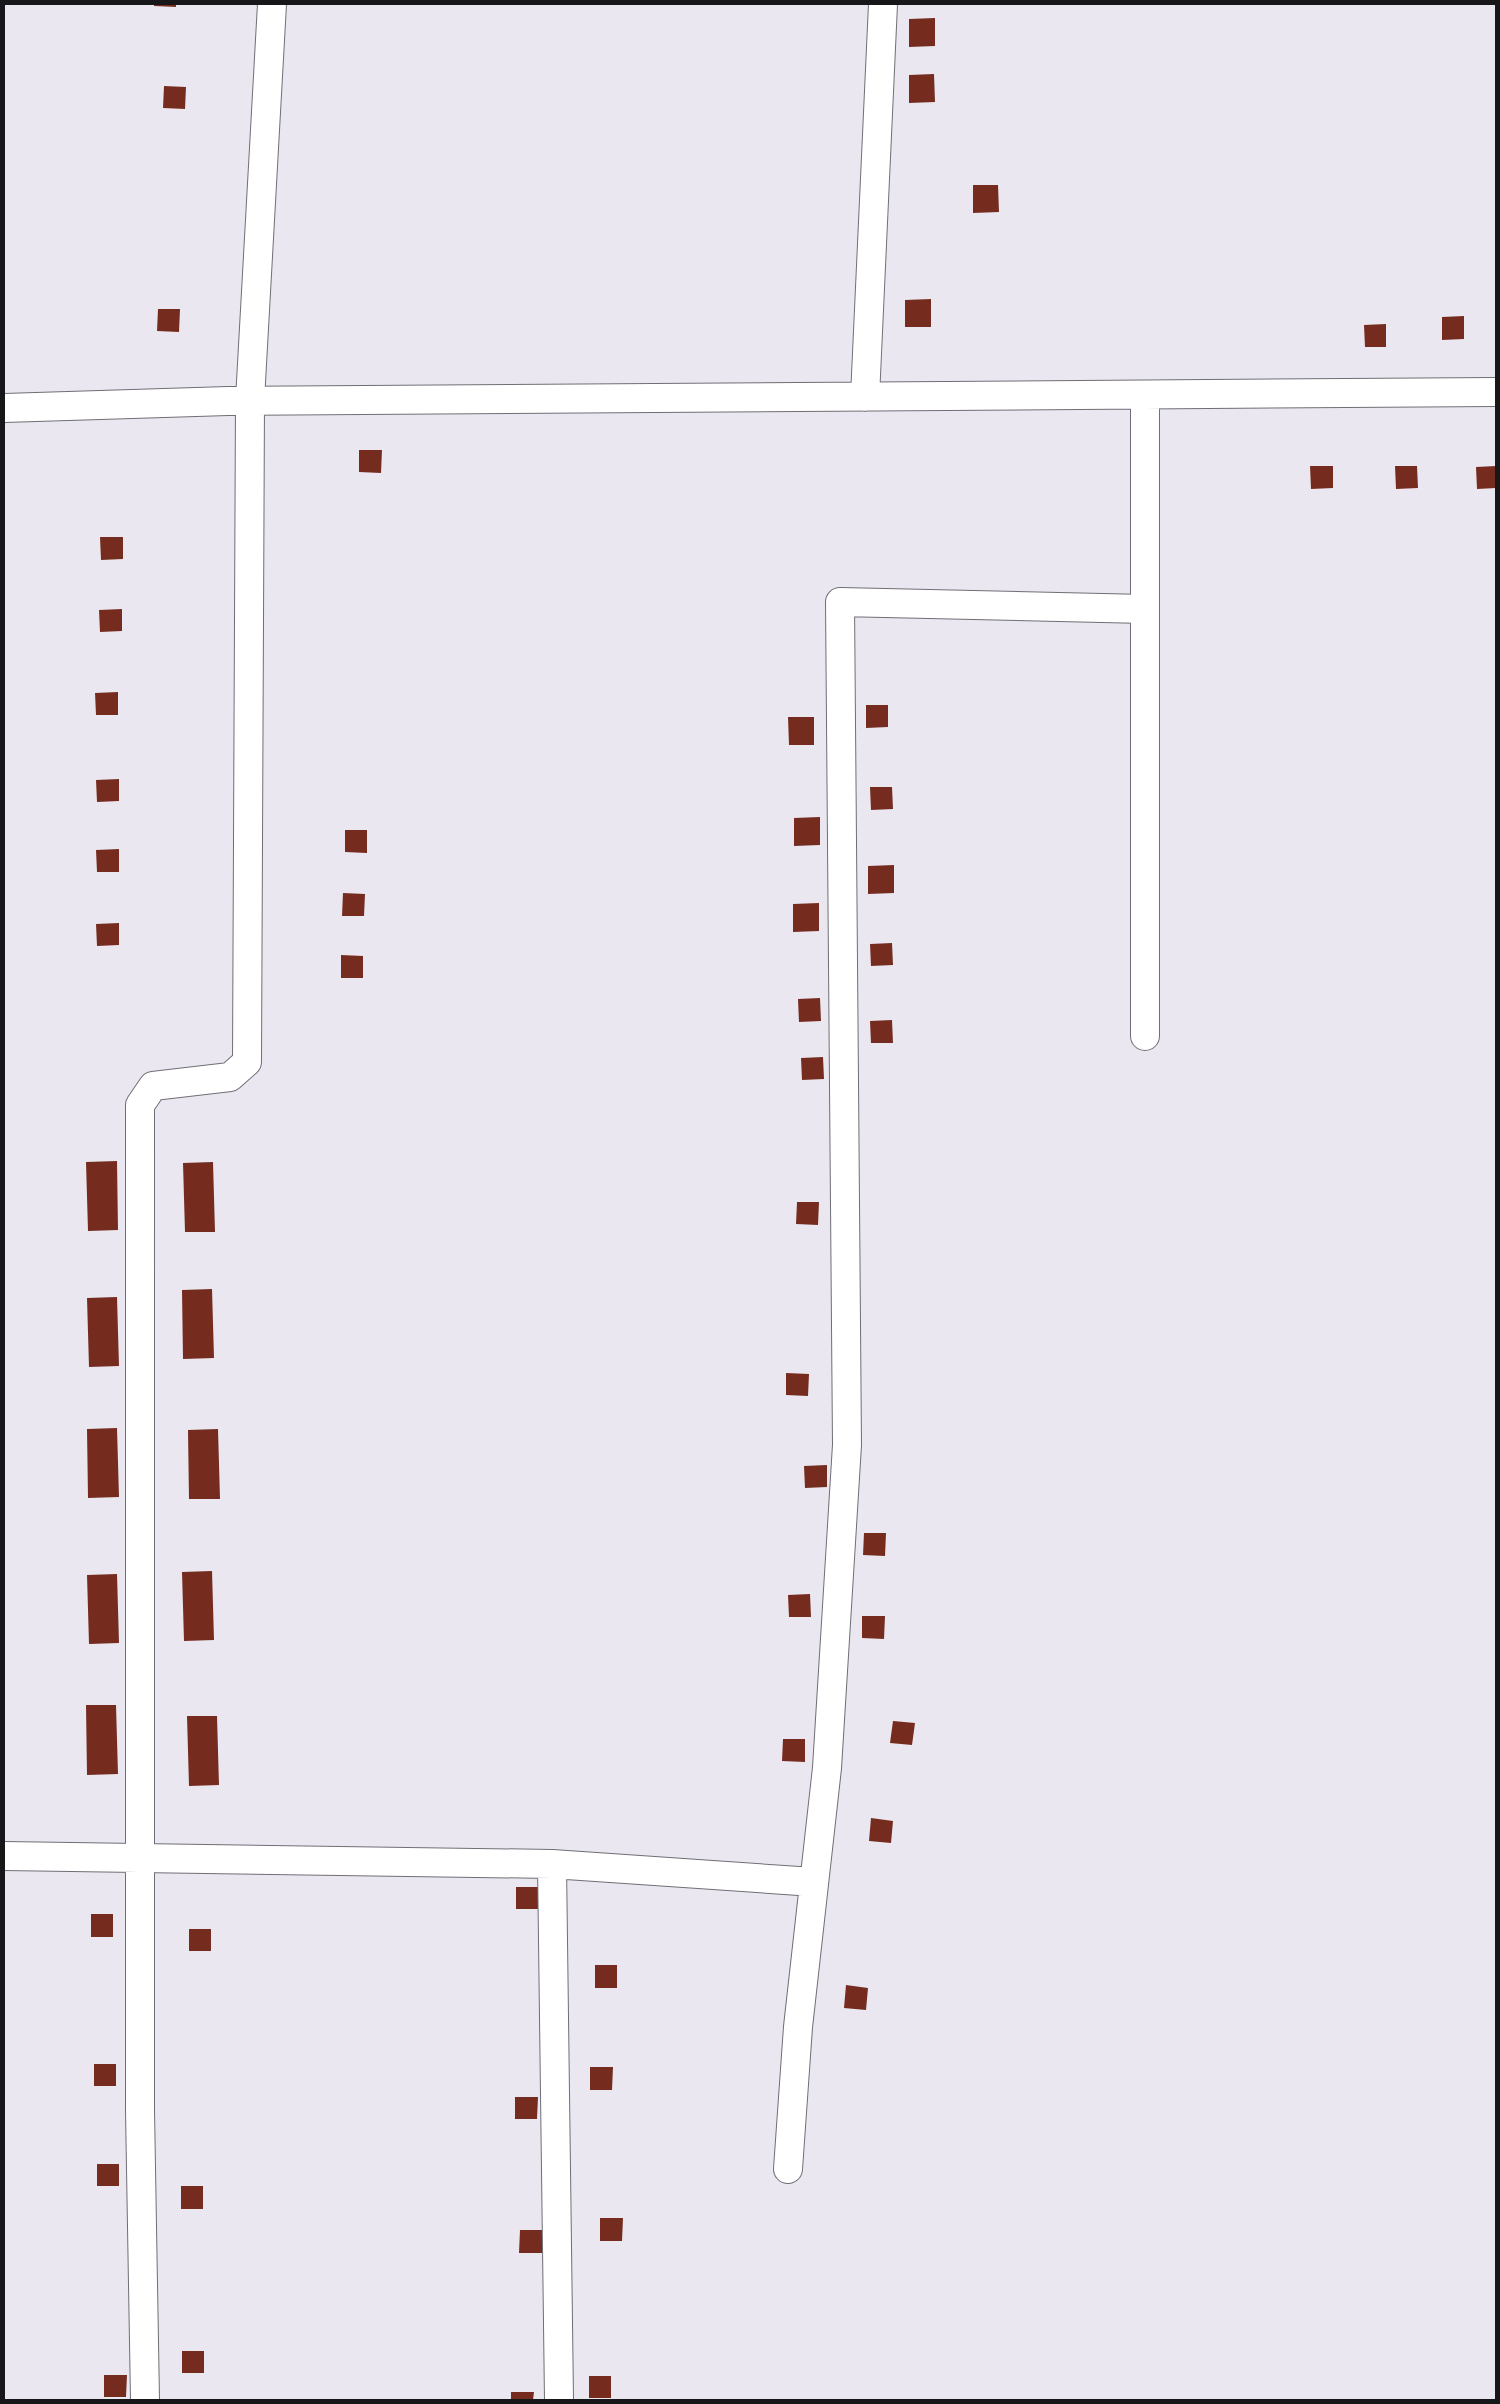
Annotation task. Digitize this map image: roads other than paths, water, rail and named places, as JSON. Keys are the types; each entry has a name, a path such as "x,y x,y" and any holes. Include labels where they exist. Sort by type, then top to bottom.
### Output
{"street":[{"path":"144,2400 139,1859 140,1105 153,1086 230,1077 247,1062 250,400 272,4"},
{"path":"865,397 883,4"},
{"path":"4,408 250,400 1496,392"},
{"path":"1144,395 1144,1036"},
{"path":"788,2169 798,2027 827,1768 847,1445 840,602 1145,609"},
{"path":"4,1856 552,1864 814,1882"},
{"path":"552,1864 559,2400"}]}
